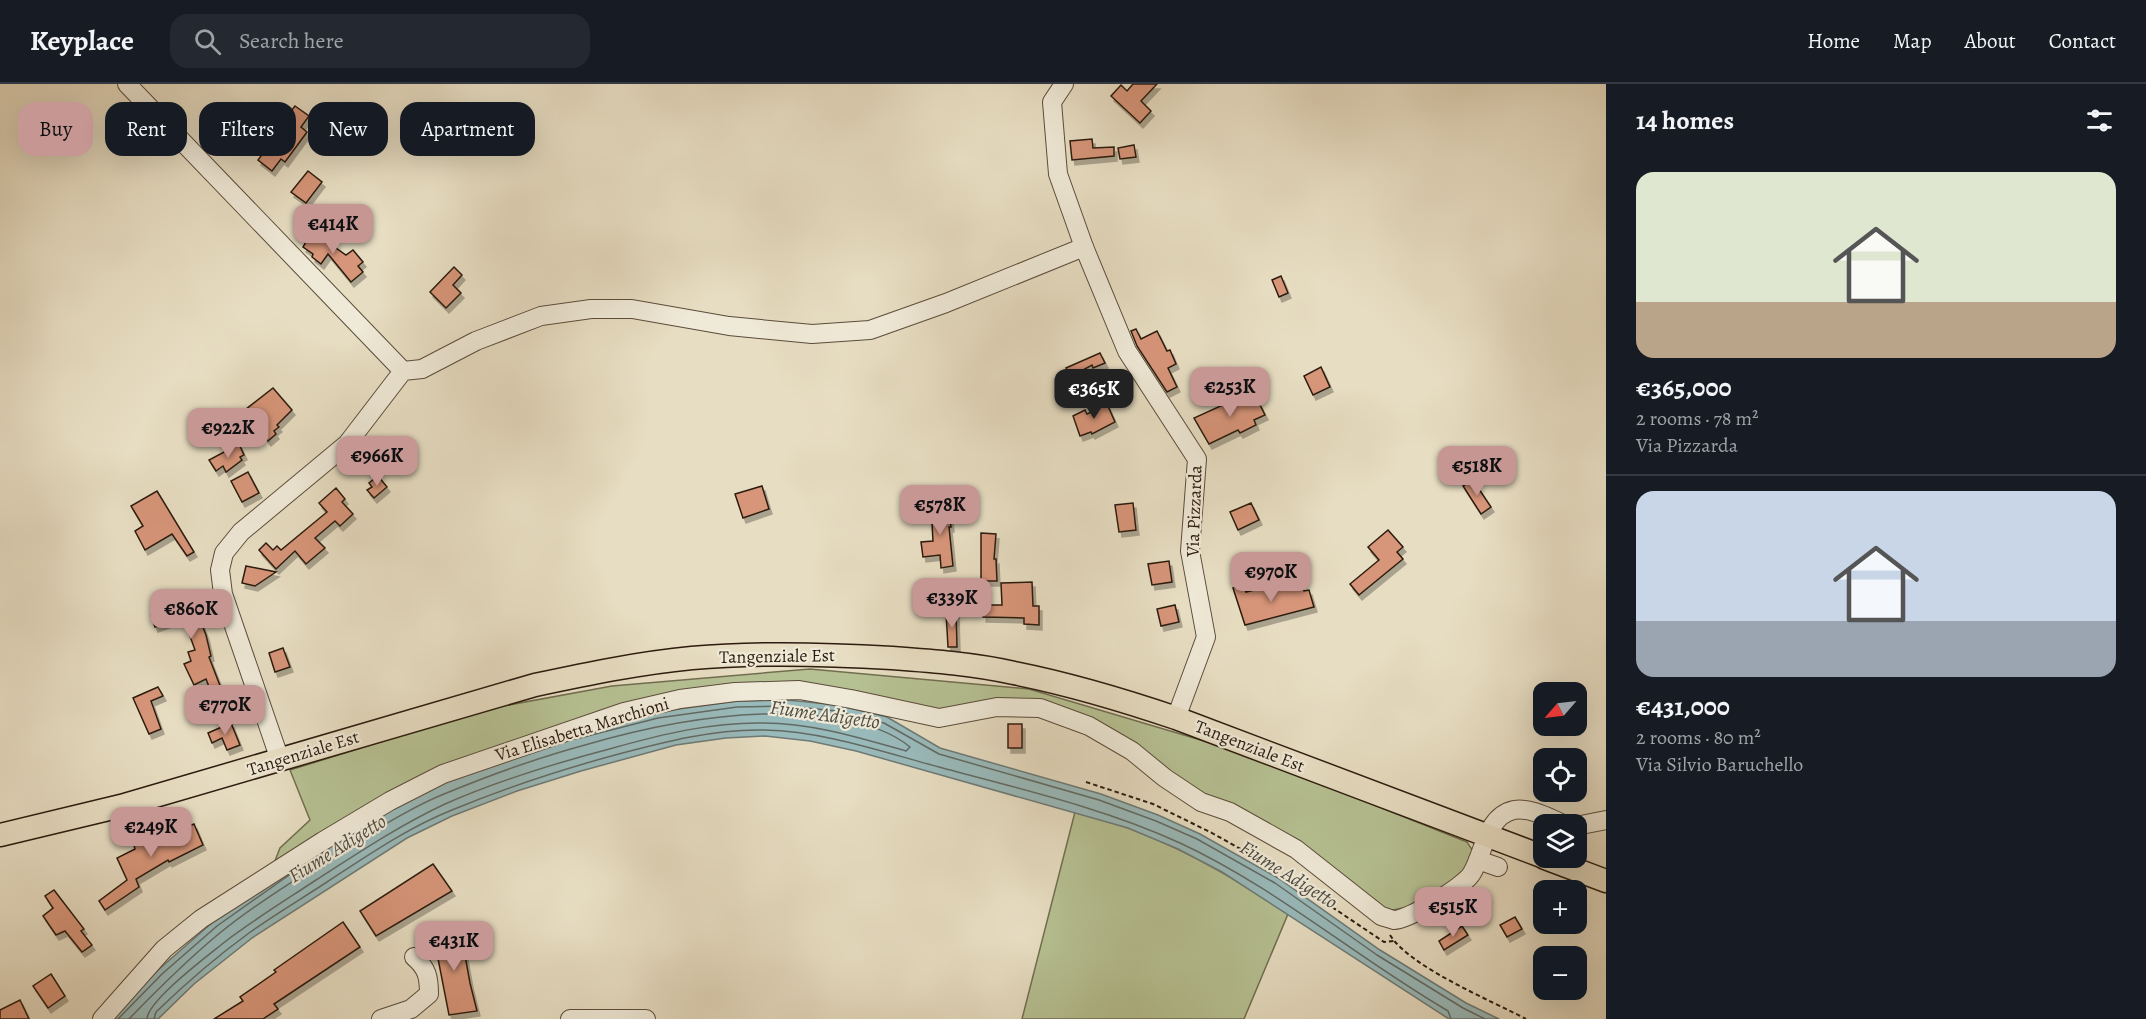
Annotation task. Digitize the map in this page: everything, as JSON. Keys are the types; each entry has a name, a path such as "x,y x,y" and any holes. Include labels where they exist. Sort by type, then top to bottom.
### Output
{"main road":[{"name":"Tangenziale Est","path":"0,835 121,807 535,685 693,658 838,655 950,663 1012,672 1055,682 1176,718 1533,854"},
{"name":"Tangenziale Est","path":"1571,868 1606,881"}],"street":[{"path":"127,84 403,371"},
{"name":"Via Pizzarda","path":"1064,84 1052,102 1058,174 1084,247 1127,351 1197,459 1190,551 1206,637 1176,718"},
{"path":"280,760 223,594 220,570 224,553 241,532 347,444 403,371 423,369 476,341 541,316 591,309 632,309 729,326 812,334 870,330 946,303 1084,247"},
{"name":"Via Elisabetta Marchioni","path":"102,1019 164,949 201,919 390,801 443,774 624,712 680,699 735,692 799,690 939,718 997,707 1040,708 1089,726 1132,751 1165,778 1201,802 1230,812 1286,843 1381,916"},
{"path":"1381,916 1395,920 1419,911 1461,886 1471,875 1486,836 1504,815 1512,810 1526,810 1537,814"},
{"path":"1587,824 1606,820"},
{"path":"1478,860 1498,867"},
{"path":"381,1019 411,1009 429,994 429,977 423,964 414,957"},
{"path":"570,1019 646,1019"}],"path":[{"path":"1086,782 1153,804 1212,833 1271,866 1384,942 1394,941"},
{"path":"1381,916 1394,941 1404,952 1431,970 1526,1019"}],"green space":[{"path":"810,669 1029,689 1241,752 1467,842 1473,851 1459,880 1417,905 1393,910 1375,908 1334,872 1043,706 939,713 751,686 406,784 336,823 273,866 280,848 310,820 290,770 487,709 612,686"},
{"path":"1075,812 1128,828 1191,855 1231,877 1288,914 1244,1019 1022,1019"}],"water":[{"name":"Fiume Adigetto","path":"787,700 837,705 887,717 940,748 1101,794 1158,815 1200,834 1278,878 1380,950 1466,1003 1499,1019 1449,1019 1222,872 1178,849 1128,828 856,751 810,741 765,736 726,738 676,745 517,791 452,816 407,838 252,938 194,984 158,1019 110,1019 158,970 214,921 297,863 436,782 538,744 657,712 737,701"}],"building":[{"path":"1133,84 1157,84 1141,101 1151,111 1140,123 1111,96 1121,85 1127,91"},
{"path":"296,107 308,115 301,127 307,132 296,147"},
{"path":"1092,139 1093,148 1114,147 1114,156 1072,160 1070,141"},
{"path":"1134,145 1136,157 1120,159 1118,148"},
{"path":"261,156 289,156 285,162 281,159 272,171 258,160"},
{"path":"308,171 322,182 306,203 291,192"},
{"path":"309,229 346,255 353,250 363,262 358,266 363,272 351,282 328,254 321,264 312,257 313,254 303,247 306,242 302,239"},
{"path":"454,267 462,275 453,285 461,293 446,308 430,292"},
{"path":"1281,276 1288,293 1279,297 1272,280"},
{"path":"1136,329 1141,339 1157,331 1176,364 1168,368 1177,387 1167,392 1137,346 1131,331"},
{"path":"1100,353 1105,363 1093,368 1092,365 1070,377 1066,368"},
{"path":"1321,367 1330,387 1313,395 1304,376"},
{"path":"273,388 292,410 277,425 279,427 274,431 276,434 268,441 251,419 247,421 241,413"},
{"path":"1249,393 1254,405 1259,403 1265,415 1254,420 1256,425 1240,433 1238,430 1209,444 1194,418"},
{"path":"1107,404 1115,422 1092,434 1091,432 1080,436 1073,416 1085,410 1087,414"},
{"path":"239,444 244,455 240,457 242,460 226,472 223,466 216,471 209,460"},
{"path":"248,472 259,493 242,502 231,481"},
{"path":"378,476 387,487 374,498 367,490 372,487 369,483"},
{"path":"1473,480 1491,507 1481,514 1463,486"},
{"path":"762,486 769,509 743,518 735,494"},
{"path":"336,488 345,499 342,502 353,514 340,526 335,521 315,538 325,548 306,564 295,551 276,569 259,550 266,543 273,550 277,546 281,550 327,512 319,503"},
{"path":"157,491 194,552 187,556 172,534 145,550 135,531 143,526 131,506"},
{"path":"1133,503 1136,530 1119,532 1115,505"},
{"path":"1251,503 1259,520 1238,530 1230,512"},
{"path":"949,505 953,566 941,568 940,555 923,557 921,542 933,541 931,506"},
{"path":"1388,530 1403,547 1397,552 1403,559 1359,595 1350,584 1379,560 1368,547"},
{"path":"981,533 996,534 994,559 996,559 997,581 981,581"},
{"path":"1169,561 1172,582 1152,585 1148,564"},
{"path":"246,566 276,572 255,586 242,583"},
{"path":"1032,582 1033,606 1039,606 1039,625 1024,624 1024,618 983,617 984,605 1002,605 1001,583"},
{"path":"1243,585 1246,592 1266,587 1268,592 1289,586 1290,590 1302,587 1304,591 1309,590 1314,607 1245,625 1233,588"},
{"path":"190,594 206,635 211,656 209,657 226,701 216,705 206,679 194,685 184,664 191,661 188,652 195,650 183,617 155,627 151,615 157,613 153,602 172,595 174,599"},
{"path":"1175,605 1179,622 1161,626 1157,609"},
{"path":"956,611 957,647 948,647 946,612"},
{"path":"283,648 290,667 275,672 269,653"},
{"path":"158,687 163,696 151,701 161,729 149,734 133,698"},
{"path":"231,723 240,745 227,750 222,738 212,743 208,733"},
{"path":"1008,724 1022,724 1022,748 1008,748"},
{"path":"194,824 203,845 169,862 168,860 136,879 139,887 105,910 99,901 127,880 117,858 135,849 131,833 147,829 153,844 173,835 171,831 180,826 182,829"},
{"path":"433,864 452,891 376,936 360,911"},
{"path":"54,890 84,929 81,931 92,945 82,952 65,931 56,935 43,916 53,908 45,896"},
{"path":"1515,917 1522,929 1507,937 1500,925"},
{"path":"343,922 360,947 274,1004 278,1009 263,1019 214,1019 243,1001 240,997 276,972 274,970"},
{"path":"1462,926 1468,935 1444,950 1439,941"},
{"path":"460,928 477,1011 449,1015 433,933"},
{"path":"51,974 65,996 48,1008 33,986"},
{"path":"20,1000 29,1019 0,1019 0,1010"}]}
